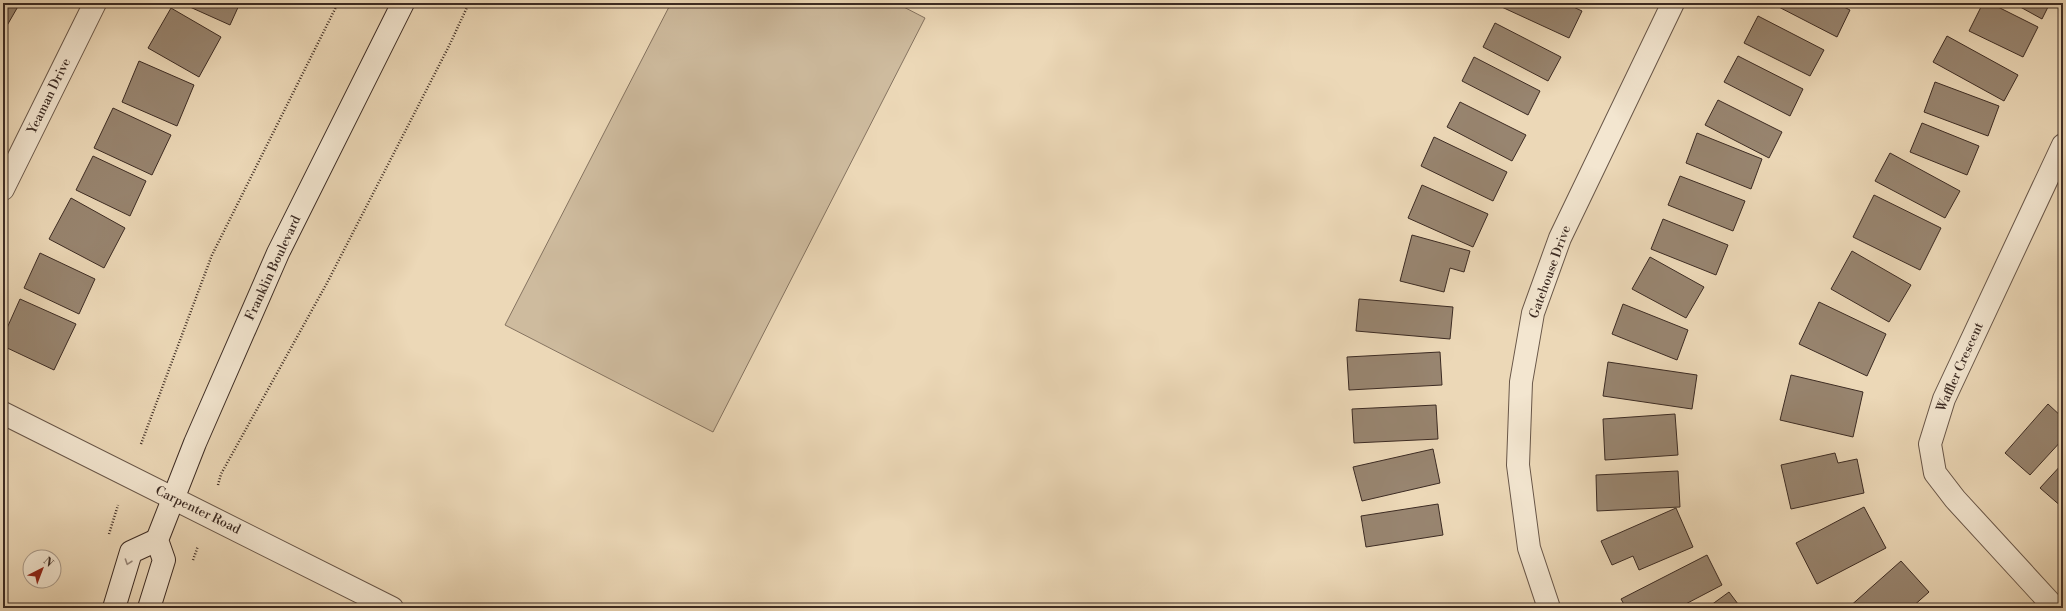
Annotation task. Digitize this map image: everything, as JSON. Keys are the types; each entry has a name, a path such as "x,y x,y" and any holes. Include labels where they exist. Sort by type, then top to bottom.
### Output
{"street":[{"name":"Yeaman Drive","path":"3,189 95,3"},
{"name":"Franklin Boulevard","path":"157,540 173,498 278,253 403,3"},
{"name":"Gatehouse Drive","path":"1549,608 1529,548 1518,466 1521,382 1533,313 1560,238 1673,3"},
{"name":"Waffler Crescent","path":"2055,608 1955,499 1935,473 1930,444 1944,398 2063,145"},
{"name":"Carpenter Road","path":"3,413 392,608"},
{"path":"114,608 131,552 157,540 164,560 150,608"}],"path":[{"path":"140,444 212,255 338,3"},
{"path":"218,485 221,474 327,283 445,53 469,3"},
{"path":"113,517 118,505"},
{"path":"194,558 198,546"}],"shaded area":[{"path":"671,3 896,3 925,18 713,432 505,325"}],"building":[{"path":"3,3 20,3 5,29 3,28"},
{"path":"181,3 240,3 230,25"},
{"path":"1493,3 1565,3 1582,11 1569,38"},
{"path":"1771,3 1836,3 1850,10 1837,37"},
{"path":"1983,3 1990,3 2038,27 2023,57 1969,31"},
{"path":"2013,3 2050,3 2042,19"},
{"path":"171,8 221,37 199,77 148,48"},
{"path":"1758,16 1824,50 1810,76 1744,43"},
{"path":"1495,23 1561,57 1548,81 1483,47"},
{"path":"1947,36 2018,75 2004,101 1933,62"},
{"path":"1738,56 1803,89 1790,116 1724,82"},
{"path":"1474,57 1540,91 1528,115 1462,81"},
{"path":"139,61 194,85 177,126 122,102"},
{"path":"1935,82 1999,106 1988,136 1924,112"},
{"path":"1718,100 1782,132 1769,158 1705,125"},
{"path":"1460,102 1526,135 1512,161 1447,127"},
{"path":"113,108 171,135 152,175 94,148"},
{"path":"1922,123 1979,146 1967,175 1910,152"},
{"path":"1697,133 1762,159 1751,189 1686,163"},
{"path":"1434,137 1507,172 1493,201 1421,166"},
{"path":"1890,153 1960,191 1945,218 1875,181"},
{"path":"93,156 146,181 130,216 76,190"},
{"path":"1680,176 1745,201 1733,231 1668,205"},
{"path":"1422,185 1488,214 1473,247 1408,218"},
{"path":"1874,195 1941,228 1920,270 1853,237"},
{"path":"71,198 125,228 104,268 49,239"},
{"path":"1663,219 1728,245 1716,275 1651,249"},
{"path":"1412,235 1470,251 1464,272 1450,268 1444,292 1400,281"},
{"path":"1852,251 1911,285 1889,322 1831,289"},
{"path":"40,253 95,279 79,314 24,288"},
{"path":"1650,257 1704,287 1686,318 1632,289"},
{"path":"20,299 76,324 54,370 3,346 3,337"},
{"path":"1359,299 1453,307 1450,339 1356,331"},
{"path":"1819,302 1886,334 1867,376 1799,344"},
{"path":"1623,304 1688,330 1677,360 1612,334"},
{"path":"1440,352 1442,385 1349,390 1347,357"},
{"path":"1608,362 1697,375 1692,409 1603,396"},
{"path":"1791,375 1863,392 1853,437 1780,420"},
{"path":"2048,404 2063,418 2063,439 2030,475 2005,453"},
{"path":"1436,405 1438,439 1354,443 1352,409"},
{"path":"1675,414 1678,455 1605,460 1603,419"},
{"path":"1433,449 1440,483 1362,501 1353,467"},
{"path":"1835,453 1838,463 1857,459 1864,493 1791,509 1781,465"},
{"path":"2063,463 2063,508 2040,488"},
{"path":"1678,471 1680,507 1597,511 1596,475"},
{"path":"1438,504 1443,535 1366,547 1361,516"},
{"path":"1864,507 1886,548 1817,584 1796,543"},
{"path":"1676,508 1693,547 1639,570 1633,556 1612,565 1601,541"},
{"path":"1707,555 1722,585 1678,608 1626,608 1621,599"},
{"path":"1901,561 1929,592 1911,608 1848,608"},
{"path":"1729,592 1741,608 1707,608"}]}
